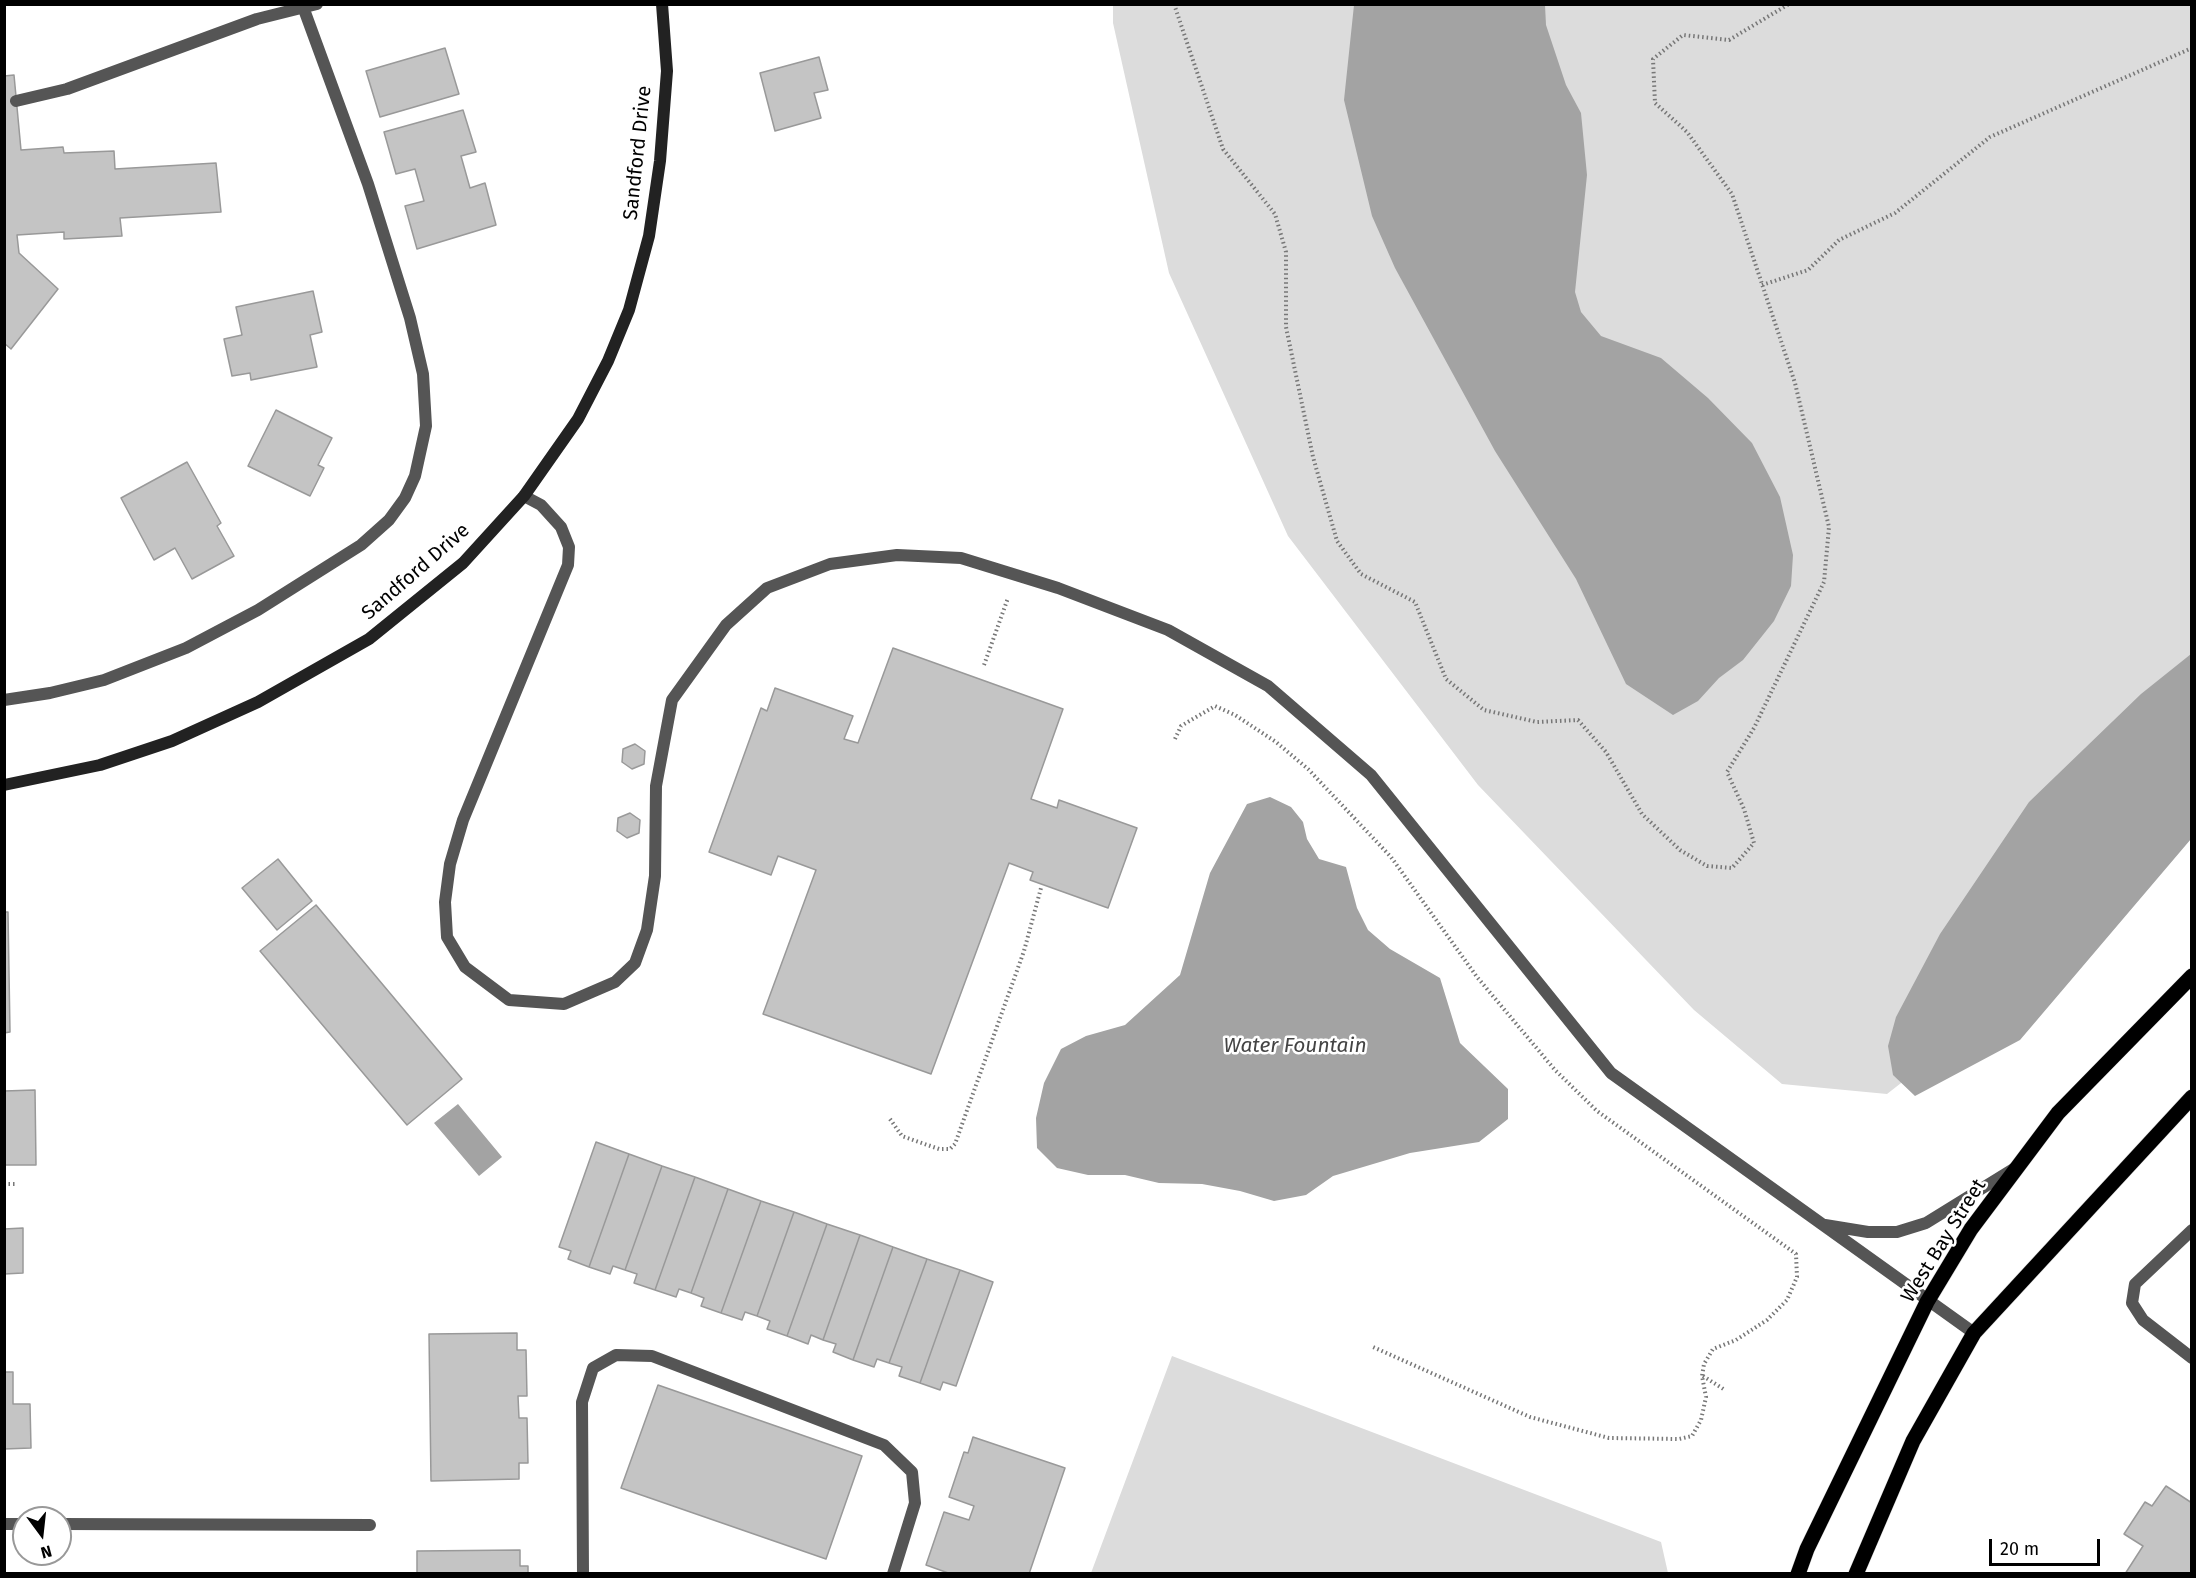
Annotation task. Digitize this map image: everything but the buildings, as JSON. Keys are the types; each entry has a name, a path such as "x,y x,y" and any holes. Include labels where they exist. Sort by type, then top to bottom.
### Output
{"main road":[{"name":"West Bay Street","path":"1798,1574 1807,1549 1927,1302 1971,1229 2058,1113 2192,976"},
{"path":"1856,1574 1913,1441 1974,1333 2192,1097"}],"street":[{"path":"16,101 67,89 246,22 316,4"},
{"name":"Sandford Drive","path":"4,785 100,765 172,741 258,702 369,639 464,563 524,496 578,419 608,362 632,299 649,236 660,161 667,71 662,4"},
{"path":"4,700 50,693 104,680 186,648 258,610 361,545 389,520 408,491 420,459 426,426 423,374 410,318 368,184 303,6"},
{"path":"524,496 541,505 561,527 569,547 568,565 463,820 450,864 445,902 447,937 465,967 509,1000 564,1004 615,981 635,963 647,930 655,876 656,786 672,700 726,625 767,588 830,564 897,555 961,558 1058,588 1168,630 1268,686 1371,775 1611,1073 1927,1302 1974,1333"},
{"path":"1821,1224 1868,1232 1897,1232 1926,1223 2019,1165"},
{"path":"2192,1230 2135,1284 2132,1304 2143,1320 2192,1358"},
{"path":"583,1574 582,1402 593,1368 616,1355 652,1356 884,1445 912,1472 915,1503 893,1574"},
{"path":"72,1524 370,1525"}],"path":[{"path":"1174,4 1223,149 1275,214 1286,252 1286,327 1313,457 1337,541 1361,574 1415,602 1446,679 1484,710 1537,722 1578,720 1606,752 1642,814 1680,850 1707,866 1732,868 1754,843 1744,809 1727,772 1754,728 1824,582 1829,527 1795,383 1732,194 1687,132 1655,103 1653,59 1683,35 1729,40 1789,4"},
{"path":"1762,285 1808,270 1839,240 1895,213 1990,137 2192,48"},
{"path":"984,664 1017,575"},
{"path":"1175,739 1181,726 1215,706 1235,715 1276,742 1308,769 1391,857 1477,977 1555,1070 1597,1112 1796,1254 1797,1277 1787,1300 1759,1325 1736,1340 1713,1349 1704,1364 1702,1376 1706,1397 1701,1420 1692,1436 1679,1439 1609,1437 1530,1417 1373,1347"},
{"path":"890,1119 902,1136 939,1149 950,1149 955,1144 1024,951 1041,888"},
{"path":"4,1184 16,1185"},
{"path":"1702,1376 1725,1390"}],"shaded area":[{"path":"1113,5 2191,5 2191,770 1969,1030 1887,1094 1782,1084 1694,1010 1478,785 1288,536 1169,273 1113,23"},
{"path":"1172,1356 1661,1542 1668,1573 1091,1573"}],"water":[{"path":"1354,5 1545,5 1546,25 1566,85 1581,113 1587,175 1575,292 1581,312 1601,336 1661,358 1708,398 1752,443 1780,497 1793,555 1791,586 1774,621 1743,660 1719,678 1698,701 1673,715 1626,684 1576,579 1495,451 1395,268 1372,216 1344,100"},
{"path":"2191,654 2191,839 2020,1040 1915,1096 1893,1075 1888,1046 1896,1017 1940,934 2029,802 2141,694"},
{"name":"Water Fountain","path":"1270,797 1291,807 1303,822 1307,839 1319,859 1346,867 1357,908 1368,930 1390,949 1440,978 1460,1043 1508,1089 1508,1119 1479,1142 1410,1153 1333,1176 1306,1195 1274,1201 1240,1191 1202,1184 1159,1183 1125,1175 1088,1175 1057,1168 1037,1148 1036,1118 1044,1083 1061,1049 1086,1036 1125,1025 1180,975 1210,873 1247,804"},
{"path":"458,1104 502,1157 479,1176 434,1123"}]}
